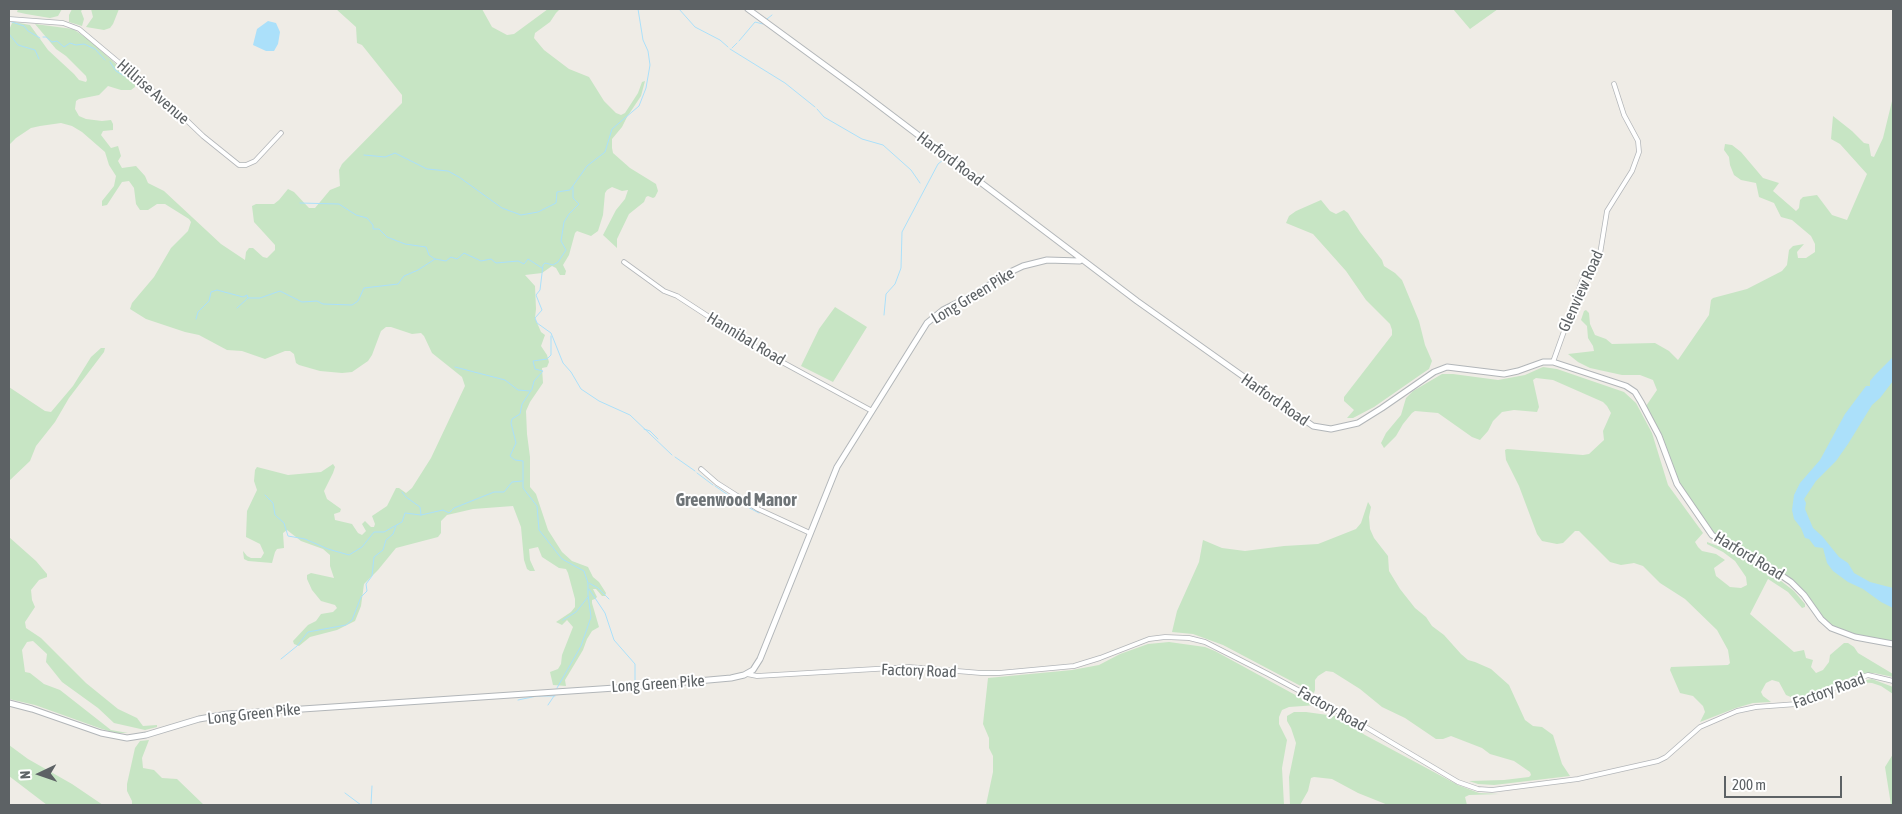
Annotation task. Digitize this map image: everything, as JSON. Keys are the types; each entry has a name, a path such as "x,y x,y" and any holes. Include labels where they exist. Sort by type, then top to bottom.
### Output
{"main road":[{"name":"Harford Road","path":"748,9 1082,259 1308,424 1319,428 1338,428 1358,423 1387,406 1442,368 1456,367 1486,373 1504,374 1518,372 1543,362 1553,362 1622,385 1637,395 1656,431 1677,484 1702,523 1715,538 1763,563 1791,582 1804,595 1821,619 1831,628 1855,637 1893,644"},
{"name":"Long Green Pike","path":"9,703 101,733 127,738 146,735 199,719 228,714 638,686 731,678 747,674 756,667 760,659 837,467 922,330 938,313 977,293 1022,266 1043,261 1080,261 1082,259"}],"street":[{"name":"Hillrise Avenue","path":"9,18 62,23 79,29 239,165 246,165 255,161 281,133"},
{"name":"Glenview Road","path":"1553,362 1582,281 1600,254 1607,211 1632,171 1639,152 1638,141 1628,126 1614,84"},
{"name":"Hannibal Road","path":"624,262 664,291 677,296 760,350 872,410"},
{"path":"701,469 758,509 810,533"},
{"name":"Factory Road","path":"747,674 757,676 909,667 999,673 1074,666 1150,639 1165,637 1189,638 1205,642 1268,674 1352,719 1458,782 1478,789 1492,790 1578,779 1658,761 1666,757 1700,727 1737,711 1756,707 1798,704 1848,682 1868,676 1893,681"}],"green space":[{"path":"18,9 62,9 58,16 50,18 17,12"},
{"path":"72,9 83,9 81,11 84,19 82,26 69,22 69,15"},
{"path":"91,9 119,9 113,24 110,28 104,30 86,27 93,17"},
{"path":"336,9 482,9 492,27 507,35 514,34 548,9 560,9 550,22 535,33 534,38 544,50 569,69 589,77 604,101 616,113 621,115 625,113 638,93 642,82 645,81 641,96 622,127 612,139 612,148 613,153 630,168 656,184 658,191 655,197 646,197 644,202 629,214 617,239 617,248 603,235 616,210 625,199 628,190 622,191 612,187 607,190 598,231 591,236 577,231 575,233 569,255 563,265 566,271 565,275 560,275 556,268 552,266 542,273 525,275 535,286 535,318 541,332 545,335 541,346 549,362 547,367 542,368 543,383 526,411 530,457 530,487 536,494 548,530 562,552 572,561 588,567 593,577 599,582 606,593 605,596 602,596 596,589 593,589 597,597 592,600 592,603 599,627 592,631 587,639 583,650 565,680 566,686 553,685 550,672 558,669 561,664 562,655 573,627 567,620 562,625 556,622 575,607 575,599 568,573 566,569 559,568 542,557 538,547 529,549 530,560 535,571 527,569 524,560 521,527 513,506 473,509 447,515 441,521 441,533 438,537 396,548 364,584 361,606 355,621 337,630 310,637 299,646 294,644 293,641 308,625 316,621 321,614 333,612 337,608 335,605 321,601 312,590 307,579 307,575 311,573 334,578 330,566 330,555 323,549 301,541 287,530 283,533 284,548 277,549 272,563 244,559 243,551 251,558 261,558 264,553 260,544 246,537 247,511 257,490 254,481 255,470 257,467 288,475 321,472 333,464 335,467 333,473 324,491 327,499 341,509 340,512 334,514 335,520 352,524 358,533 362,535 366,531 362,524 365,521 371,527 374,527 375,524 372,516 387,506 396,488 406,493 412,488 431,458 465,386 462,377 432,353 421,333 412,334 391,327 386,327 381,331 368,361 352,372 342,373 320,371 299,365 296,363 294,354 290,351 285,351 265,359 242,351 227,350 199,335 146,319 130,309 132,303 154,277 171,248 188,231 191,222 189,219 165,204 157,204 148,210 140,210 136,204 134,188 129,181 122,182 107,205 102,206 102,201 114,186 116,176 109,165 105,152 72,126 61,123 31,128 9,145 9,30 12,23 30,25 48,50 79,80 86,82 86,76 56,49 35,24 73,29 88,39 136,82 135,87 131,90 121,90 108,86 99,95 76,101 75,109 79,116 102,121 111,120 113,130 103,131 101,135 111,148 118,146 121,156 118,161 122,168 136,166 145,176 148,183 164,191 221,244 245,260 246,252 249,248 253,248 263,257 267,258 275,250 275,245 254,222 252,206 256,204 274,204 288,189 294,192 309,208 315,208 330,190 340,186 339,170 342,164 402,103 402,95 362,45 357,43 356,27"},
{"path":"1453,9 1498,9 1470,29"},
{"path":"1893,97 1893,642 1852,634 1834,627 1825,620 1796,583 1771,565 1711,531 1679,483 1657,427 1646,406 1657,390 1653,380 1640,375 1622,375 1590,368 1568,354 1594,351 1588,338 1587,326 1581,320 1586,310 1589,313 1590,324 1595,335 1606,339 1612,344 1655,343 1669,351 1678,360 1709,315 1713,298 1747,289 1782,271 1787,265 1789,250 1793,246 1804,244 1797,252 1798,258 1806,258 1815,252 1815,244 1811,236 1792,220 1781,217 1774,203 1759,197 1756,183 1741,180 1734,175 1729,157 1724,150 1725,144 1732,145 1741,152 1763,178 1779,183 1773,191 1796,211 1803,197 1817,195 1832,215 1847,220 1867,174 1840,144 1831,139 1833,116 1864,143 1869,144 1871,156 1874,157 1883,138"},
{"path":"1321,200 1330,211 1336,214 1344,210 1348,213 1382,260 1384,266 1402,280 1419,321 1425,345 1432,361 1429,369 1374,407 1353,418 1347,418 1354,410 1344,401 1344,397 1392,335 1392,330 1390,324 1366,300 1346,271 1313,234 1286,223 1289,216 1296,211"},
{"path":"835,307 867,327 833,382 801,366 819,329"},
{"path":"101,348 105,348 104,352 36,446 30,461 9,481 9,387 45,411 51,412 73,386 91,357"},
{"path":"1543,367 1557,369 1624,392 1636,403 1652,433 1668,485 1703,533 1695,542 1702,551 1716,554 1725,560 1714,568 1716,576 1730,587 1741,588 1747,585 1746,577 1735,561 1707,544 1707,542 1729,550 1772,574 1794,591 1805,604 1805,607 1802,608 1788,592 1768,579 1750,614 1794,652 1804,650 1806,658 1813,660 1811,667 1816,673 1823,670 1829,662 1830,655 1844,643 1848,643 1858,653 1893,674 1893,677 1866,673 1854,676 1798,700 1786,695 1779,682 1772,680 1766,683 1761,692 1771,702 1753,703 1700,722 1705,712 1703,706 1693,696 1680,693 1670,670 1671,667 1728,665 1730,663 1728,650 1717,630 1685,599 1660,583 1643,566 1634,563 1621,565 1610,562 1579,531 1575,531 1563,543 1557,544 1542,541 1537,534 1519,486 1506,460 1505,450 1507,449 1589,454 1604,440 1603,431 1611,413 1603,402 1553,380 1536,378 1533,380 1539,407 1537,412 1514,410 1502,412 1493,421 1488,431 1480,440 1472,437 1438,413 1415,411 1384,448 1381,443 1386,433 1401,415 1406,398 1413,391 1442,374 1498,380 1525,375"},
{"path":"1368,502 1371,507 1369,517 1370,529 1374,538 1388,556 1389,571 1400,589 1415,608 1461,654 1468,660 1491,669 1509,685 1525,720 1533,726 1542,727 1553,735 1562,764 1570,776 1494,785 1478,784 1469,781 1504,780 1529,777 1531,775 1530,772 1514,761 1490,754 1482,748 1451,736 1436,739 1405,718 1382,707 1360,689 1333,672 1326,671 1318,676 1315,680 1314,693 1223,645 1193,634 1172,632 1177,611 1199,562 1203,540 1222,548 1245,551 1318,544 1356,529 1361,523"},
{"path":"9,537 36,561 47,574 47,577 39,580 31,590 35,607 25,622 26,628 41,638 86,683 118,709 137,718 143,726 157,725 157,727 145,730 114,723 98,708 62,682 46,662 47,654 33,641 27,642 22,650 25,672 30,673 44,684 60,690 111,730 128,733 115,733 35,705 9,699"},
{"path":"1169,642 1205,647 1215,651 1317,705 1289,707 1282,710 1279,717 1279,724 1287,740 1282,768 1284,805 986,805 993,772 993,756 989,748 989,738 983,724 988,678 1072,670 1099,665 1120,654 1148,644"},
{"path":"1872,679 1893,687 1893,694 1881,686 1872,683 1856,682"},
{"path":"1294,712 1335,716 1365,735 1458,785 1479,793 1500,794 1469,795 1465,797 1467,805 1388,805 1358,793 1332,779 1314,777 1311,778 1308,791 1300,805 1290,805 1289,777 1296,743 1287,721 1287,716"},
{"path":"149,740 142,758 143,768 154,770 162,778 177,779 204,805 132,805 127,791 127,784 135,748 140,741"},
{"path":"9,745 28,759 72,784 103,805 47,805 9,776"},
{"path":"1893,754 1893,805 1891,805 1885,767"}],"water":[{"path":"268,21 276,23 280,32 278,44 274,51 266,51 253,45 257,29"},
{"path":"1893,357 1893,381 1872,405 1836,461 1816,481 1804,499 1806,503 1805,509 1813,528 1839,557 1848,563 1854,573 1870,582 1893,588 1893,608 1833,571 1827,563 1823,548 1815,547 1809,539 1805,538 1801,528 1794,519 1792,510 1794,495 1800,483 1820,460 1845,414 1866,386 1870,386 1870,381 1875,375"}],"waterway":[{"path":"364,155 385,157 395,153 427,169 448,171 502,208 521,215 538,212 556,203 557,192 570,190 587,166 605,152 612,129 639,106 646,88 650,65 648,51 643,40 638,9"},
{"path":"679,9 695,27 720,40 728,47"},
{"path":"767,19 772,15"},
{"path":"9,21 24,26 28,31 40,38"},
{"path":"9,21 9,27"},
{"path":"739,41 755,22 763,24"},
{"path":"9,34 18,45 35,50 39,59"},
{"path":"43,37 52,42 57,41 64,47 70,43 76,45 84,44 95,49 105,60"},
{"path":"732,48 737,43"},
{"path":"730,49 785,83 815,107"},
{"path":"110,62 116,71 133,81"},
{"path":"817,109 824,117 862,139 883,145 911,170 920,183"},
{"path":"884,315 886,294 895,284 901,268 902,232 938,164 943,160 951,165"},
{"path":"573,187 573,198 579,204 564,222 561,241 566,250 558,262 553,265 545,263 543,265 540,290 536,295 542,310 535,318 537,323 551,333 563,363 581,389 599,401 630,415 672,455"},
{"path":"300,203 339,204 356,215 367,218 373,225 373,229 379,229 387,237 405,244 426,247 429,255 435,259 446,261 451,257 457,259 464,253 481,261 491,259 496,263 518,261 524,264 528,259 542,268"},
{"path":"196,319 198,312 209,301 211,292 217,290 243,297 247,295 248,298 260,298 280,291 302,302 317,301 323,304 352,305 358,301 364,288 398,284 404,276 435,259"},
{"path":"237,308 248,298"},
{"path":"551,336 551,355 547,359 533,361 535,369 543,371 534,381 532,389 522,404 520,414 512,419 511,423 516,443 510,456 515,460 523,461 523,488 537,506 539,530 562,559 584,571 588,583 591,617 581,646 557,688"},
{"path":"455,367 505,380 518,390 530,391"},
{"path":"644,429 650,431 658,439"},
{"path":"675,457 695,471"},
{"path":"697,473 713,485"},
{"path":"265,495 273,503 275,515 284,523 288,536 305,539 328,549 349,555 362,547 374,532 384,532 402,522 405,513 421,515 443,510 449,513 454,508 494,492 504,492 512,482 522,481"},
{"path":"715,486 737,501"},
{"path":"402,492 420,507 421,515"},
{"path":"742,504 759,513"},
{"path":"281,659 297,646 308,632 346,625 352,620 361,597 367,591 366,584 372,576 374,557 383,550 386,540 393,534 396,526"},
{"path":"589,583 598,588 609,599"},
{"path":"589,589 605,613 614,640 635,664 635,683"},
{"path":"563,620 576,612 588,597"},
{"path":"518,700 537,696 555,696"},
{"path":"548,705 554,696"},
{"path":"371,805 372,786"},
{"path":"345,793 361,805"}],"district":[{"name":"Greenwood Manor","path":"736,500"}]}
